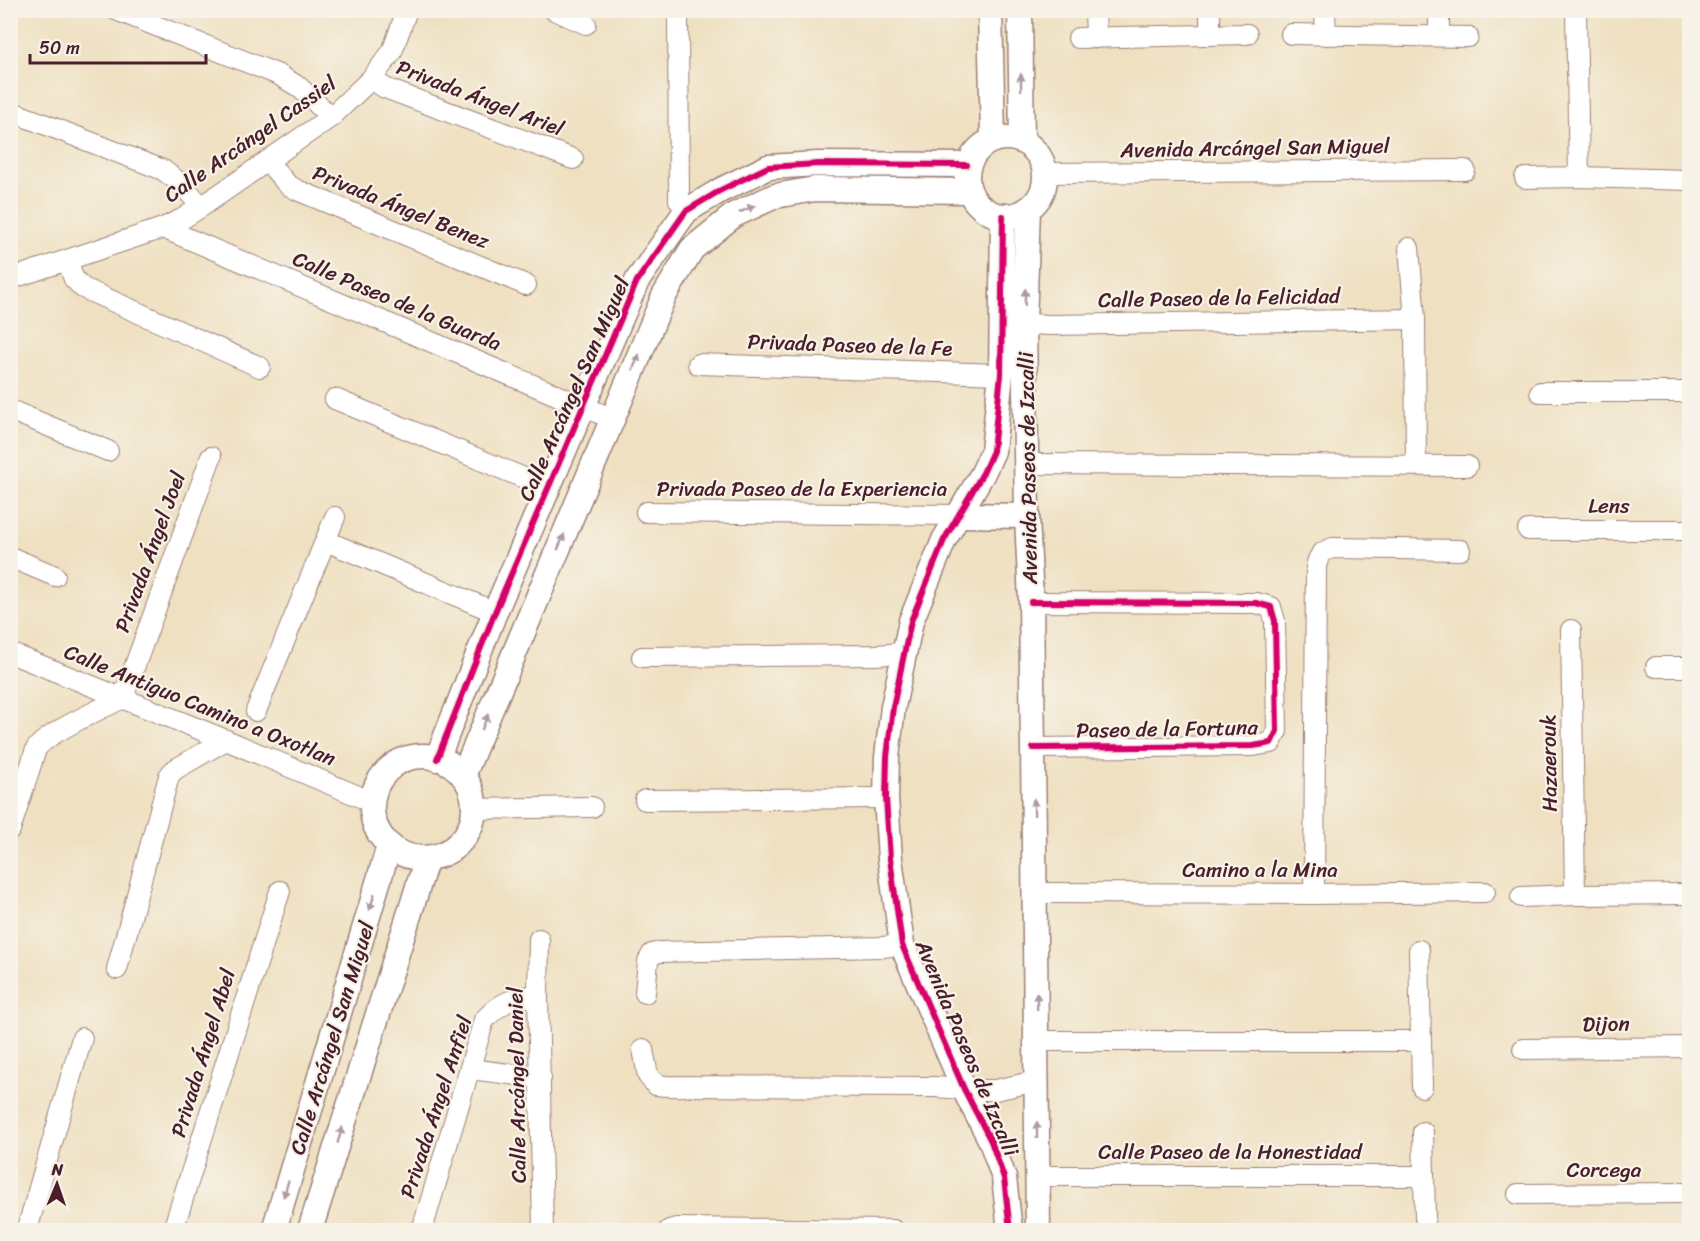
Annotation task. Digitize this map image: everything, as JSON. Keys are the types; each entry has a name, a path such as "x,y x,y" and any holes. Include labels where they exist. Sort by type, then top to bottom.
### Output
{"street":[{"path":"116,10 279,75 299,87 331,117"},
{"name":"Calle Arcángel Cassiel","path":"10,279 163,228 201,207 331,117 371,79 392,52 407,10"},
{"path":"554,10 586,24"},
{"path":"678,10 679,200 686,211"},
{"path":"990,10 993,139"},
{"path":"1020,10 1022,140"},
{"path":"1095,10 1087,38 1247,34"},
{"path":"1210,10 1210,35"},
{"path":"1325,10 1326,35"},
{"path":"1439,10 1439,35"},
{"path":"1576,10 1579,177"},
{"path":"1291,34 1468,37"},
{"name":"Privada Ángel Ariel","path":"371,79 385,88 573,159"},
{"path":"10,111 163,170 188,190 201,207"},
{"path":"1008,137 1022,140 1034,148 1042,160 1046,173 1043,192 1028,209 1016,215 992,214 982,209 968,191 967,165 977,148 993,139 1008,137"},
{"name":"Privada Ángel Benez","path":"267,161 288,184 297,190 526,285"},
{"name":"Calle Arcángel San Miguel","path":"437,759 495,612 637,281 686,211 721,190 768,167 818,164 967,165"},
{"name":"Avenida Arcángel San Miguel","path":"1046,173 1465,170"},
{"path":"1525,178 1689,180"},
{"path":"463,776 664,296 692,249 735,215 775,196 815,189 968,191"},
{"name":"Avenida Paseos de Izcalli","path":"1028,209 1024,324 1034,748 1038,1230"},
{"name":"Avenida Paseos de Izcalli","path":"1003,216 1001,374 993,451 983,473 944,540 911,621 903,653 888,747 886,798 890,859 902,945 964,1089 991,1141 1004,1178 1010,1230"},
{"name":"Calle Paseo de la Guarda","path":"163,228 612,419"},
{"path":"1409,248 1415,320 1416,465"},
{"path":"68,260 74,279 83,288 260,367"},
{"name":"Calle Paseo de la Felicidad","path":"1024,324 1415,320"},
{"name":"Privada Paseo de la Fe","path":"698,364 1001,374"},
{"path":"1540,392 1689,392"},
{"path":"335,399 548,488"},
{"path":"10,410 108,451"},
{"name":"Privada Ángel Joel","path":"123,698 210,457"},
{"path":"1027,464 1467,466"},
{"name":"Privada Paseo de la Experiencia","path":"646,512 958,515"},
{"path":"958,515 1027,516"},
{"path":"256,711 335,517"},
{"name":"Lens","path":"1528,530 1689,530"},
{"path":"326,541 495,612"},
{"path":"1314,894 1316,566 1318,557 1324,551 1333,548 1460,550"},
{"path":"10,557 55,576"},
{"name":"Paseo de la Fortuna","path":"1031,602 1256,603 1271,607 1275,621 1277,731 1271,743 1252,746 1034,748"},
{"name":"Hazaerouk","path":"1571,630 1575,895"},
{"name":"Calle Antiguo Camino a Oxotlan","path":"10,653 372,802"},
{"path":"642,657 903,653"},
{"path":"1656,668 1689,667"},
{"path":"10,830 39,744 123,698"},
{"path":"117,969 169,776 174,770 226,740"},
{"path":"419,756 437,759 451,765 463,776 473,797 474,809 471,824 464,837 454,847 441,855 427,858 406,855 389,846 381,837 375,826 372,802 377,785 387,771 402,760 419,756"},
{"path":"645,800 886,798"},
{"path":"474,809 592,807"},
{"name":"Calle Arcángel San Miguel","path":"274,1230 389,846"},
{"name":"Calle Arcángel San Miguel","path":"310,1230 427,858"},
{"name":"Privada Ángel Abel","path":"173,1230 280,891"},
{"name":"Camino a la Mina","path":"1035,893 1485,892"},
{"path":"1521,897 1689,894"},
{"name":"Calle Arcángel Daniel","path":"539,939 543,1230"},
{"path":"645,993 648,961 652,954 660,952 902,945"},
{"path":"1419,950 1422,1087"},
{"name":"Privada Ángel Anfiel","path":"422,1230 484,1020 496,1008 516,998 538,995"},
{"path":"27,1230 82,1038"},
{"path":"1037,1041 1421,1041"},
{"name":"Dijon","path":"1523,1049 1689,1047"},
{"path":"643,1049 648,1076 656,1085 934,1087 995,1090 1036,1081"},
{"path":"470,1069 541,1078"},
{"path":"1423,1132 1425,1218"},
{"name":"Calle Paseo de la Honestidad","path":"1037,1176 1424,1176"},
{"name":"Corcega","path":"1518,1194 1689,1193"},
{"path":"669,1230 676,1228 893,1230"}],"cycle path":[{"path":"437,759 495,612 637,281 686,211 721,190 768,167 818,164 967,165"},
{"path":"1003,216 1001,374 993,451 983,473 944,540 911,621 893,707 887,757 886,798 890,859 902,945 964,1089 991,1141 1004,1178 1010,1230"},
{"path":"1031,602 1256,603 1271,607 1275,621 1277,731 1271,743 1253,746 1033,748"}]}
